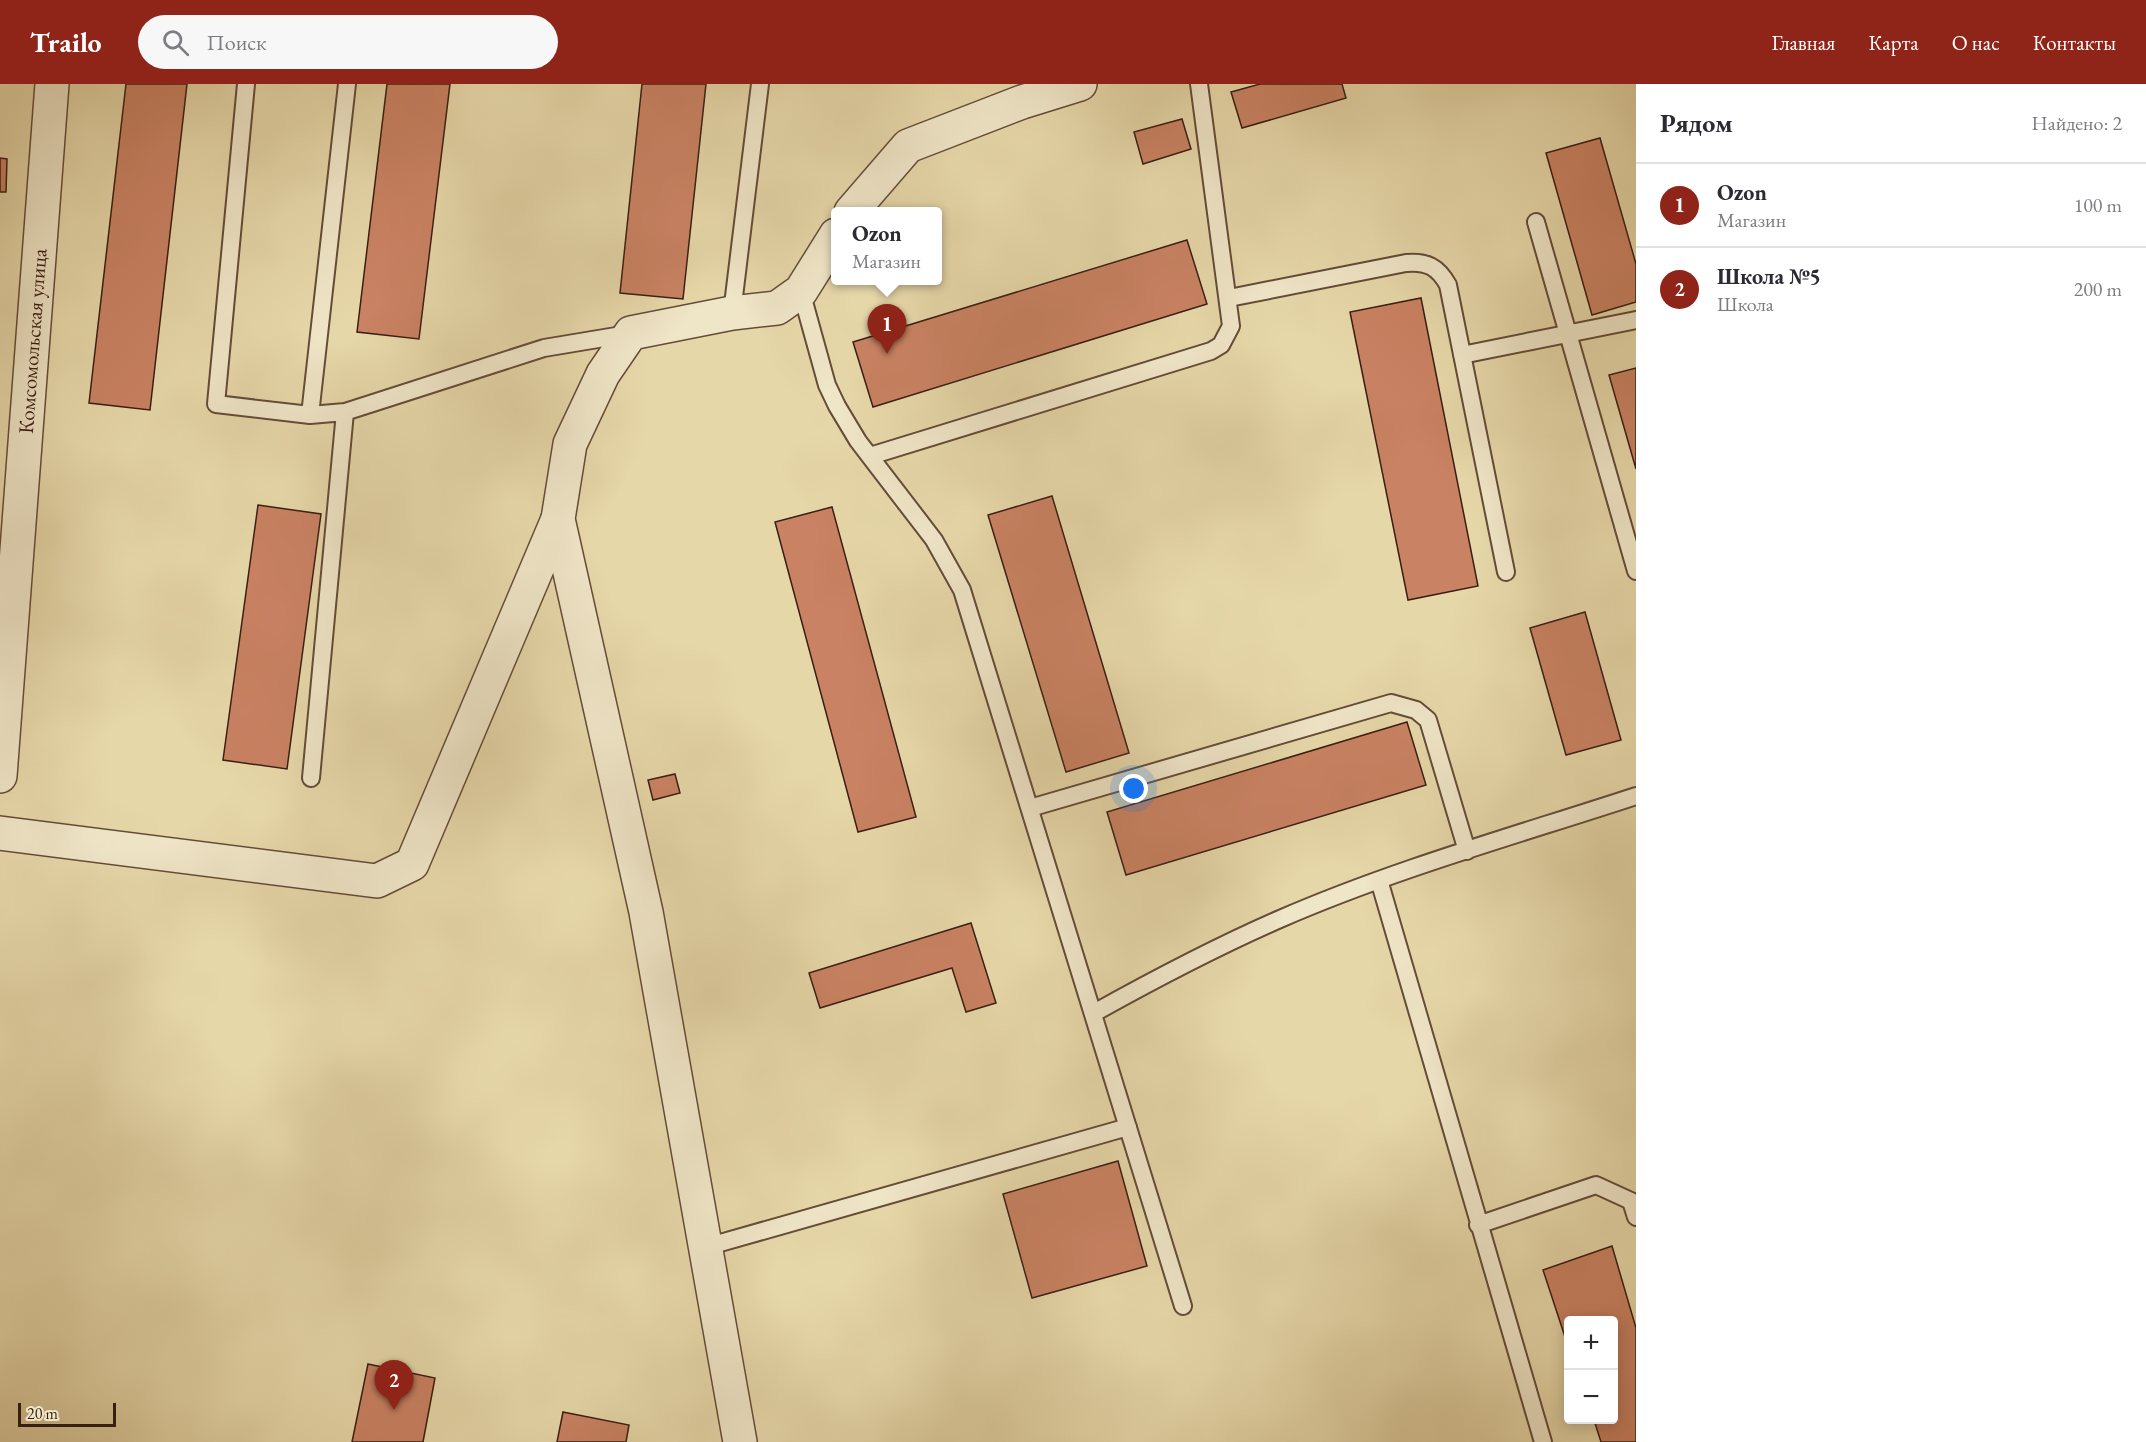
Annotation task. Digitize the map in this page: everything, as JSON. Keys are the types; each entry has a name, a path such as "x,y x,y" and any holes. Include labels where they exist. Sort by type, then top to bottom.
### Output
{"street":[{"name":"Комсомольская улица","path":"0,776 52,84"},
{"path":"855,207 908,146 1022,102 1080,84"},
{"path":"0,834 377,881 412,864 558,519 570,444 603,374 631,333 732,313 777,309 801,291 831,243"},
{"path":"558,519 646,912 740,1442"}],"lane":[{"path":"246,84 216,404 310,415 345,412 544,348 631,333"},
{"path":"310,415 347,84"},
{"path":"732,313 760,84"},
{"path":"870,456 1211,351 1221,345 1232,326 1199,84"},
{"path":"1536,222 1636,571"},
{"path":"1229,298 1419,262 1431,265 1441,272 1448,285 1506,572"},
{"path":"801,291 827,385 848,426 934,540 962,590 1183,1306"},
{"path":"1462,355 1636,320"},
{"path":"311,778 345,412"},
{"path":"1030,808 1391,702 1416,710 1428,720 1467,851"},
{"path":"1094,1013 1210,951 1282,918 1379,880 1636,796"},
{"path":"1379,880 1543,1442"},
{"path":"705,1247 1128,1127"},
{"path":"1478,1225 1596,1185 1631,1201 1636,1217"}],"building":[{"path":"126,84 187,84 150,410 89,403"},
{"path":"387,84 450,84 419,339 357,332"},
{"path":"642,84 706,84 683,299 620,293"},
{"path":"1260,84 1342,84 1346,98 1242,128 1231,92"},
{"path":"1182,119 1191,149 1143,164 1134,132"},
{"path":"1600,138 1636,264 1636,302 1592,315 1546,153"},
{"path":"0,158 7,159 6,192 0,192"},
{"path":"1187,240 1207,304 873,407 853,342"},
{"path":"1421,298 1478,586 1408,600 1350,312"},
{"path":"1636,368 1636,469 1609,375"},
{"path":"1052,496 1129,753 1066,772 988,515"},
{"path":"258,505 321,514 287,769 223,760"},
{"path":"832,507 916,817 858,832 775,522"},
{"path":"1585,612 1621,740 1566,755 1530,628"},
{"path":"1407,722 1426,785 1126,875 1107,812"},
{"path":"675,774 680,793 653,800 648,780"},
{"path":"971,923 996,1003 966,1012 952,968 820,1008 809,973"},
{"path":"1118,1161 1147,1266 1032,1298 1003,1194"},
{"path":"1612,1246 1636,1328 1636,1442 1601,1442 1595,1424 1618,1424 1618,1316 1564,1316 1564,1334 1543,1270"},
{"path":"368,1364 435,1378 423,1442 352,1442"},
{"path":"563,1412 629,1425 626,1442 557,1442"}],"place":[{"name":"Ozon","path":"887,354"},
{"name":"Школа №5","path":"394,1410"}]}
